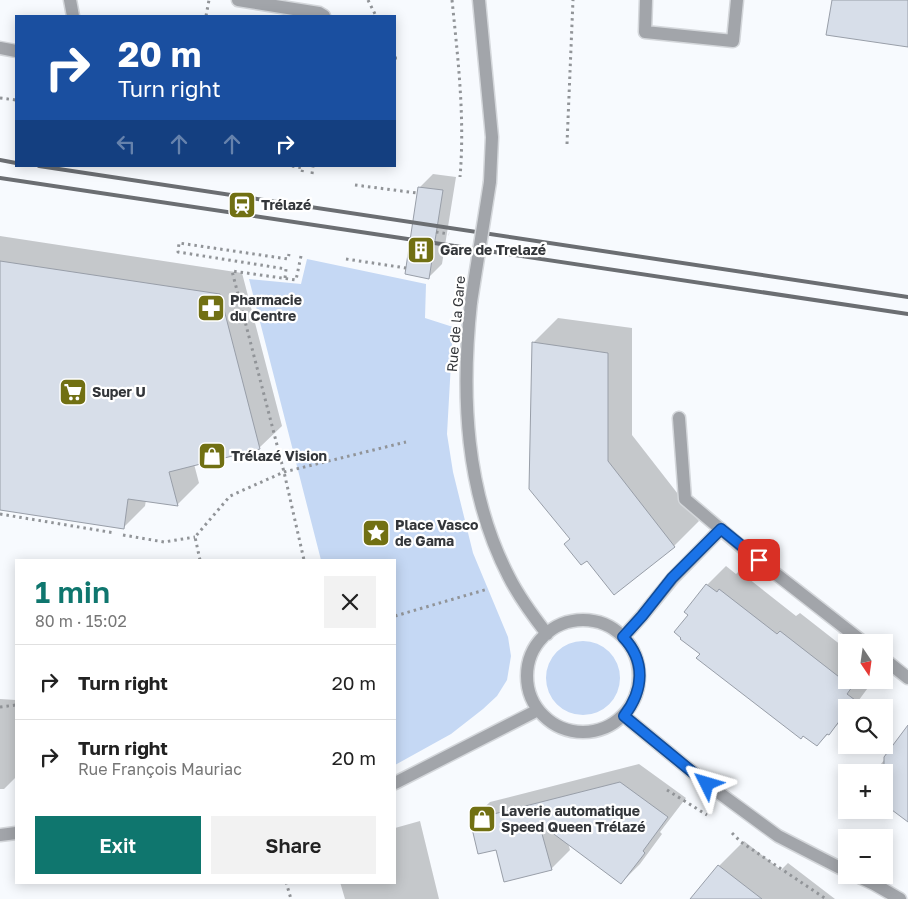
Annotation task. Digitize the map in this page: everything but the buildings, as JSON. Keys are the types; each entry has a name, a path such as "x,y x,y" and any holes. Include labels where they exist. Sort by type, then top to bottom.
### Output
{"street":[{"path":"70,0 74,15"},
{"path":"238,0 320,13 323,15"},
{"name":"Rue de la Gare","path":"479,0 492,128 490,182 471,302 465,379 468,432 476,486 486,522 508,577 520,598 547,634"},
{"path":"646,0 645,32 733,41 738,0"},
{"path":"0,48 15,50"},
{"path":"679,418 685,499 853,634"},
{"path":"623,637 672,578 721,529"},
{"path":"585,620 609,626 623,637 629,642 636,656 639,664 640,680 633,702 624,716 599,731 579,732 560,728 538,710 528,687 527,670 532,654 547,634 553,629 569,622 585,620"},
{"path":"893,666 908,678"},
{"path":"396,782 538,710"},
{"path":"624,716 707,784 778,836 838,867"},
{"path":"0,835 15,833"},
{"path":"874,884 900,899"}],"path":[{"path":"206,15 208,0"},
{"path":"368,0 376,15"},
{"path":"452,0 462,109 463,147 460,177"},
{"path":"567,144 573,0"},
{"path":"0,98 15,100"},
{"path":"297,167 302,168 302,172"},
{"path":"312,174 313,167"},
{"path":"356,184 417,193"},
{"path":"436,232 449,234"},
{"path":"285,278 286,268 178,252 179,243 288,259 289,254"},
{"path":"301,256 296,280 232,271 284,472 304,559"},
{"path":"346,259 406,268"},
{"path":"123,535 164,542 195,537 230,496 284,472 406,442"},
{"path":"0,514 115,533"},
{"path":"195,537 200,559"},
{"path":"396,616 488,589"},
{"path":"0,707 15,705"},
{"path":"667,790 711,817"},
{"path":"734,834 741,842 826,899"},
{"path":"287,884 291,899"}],"shaded area":[{"path":"307,259 426,284 425,318 453,327 447,434 453,472 473,553 508,637 511,656 507,680 497,696 451,734 396,764 396,559 321,559 249,279 301,284"},
{"path":"576,641 590,641 604,647 614,657 620,671 618,692 604,709 590,715 576,715 562,709 552,699 546,685 546,671 552,657 562,647"}],"railway":[{"path":"0,160 15,163"},
{"path":"46,167 908,297"},
{"path":"0,178 908,314"}],"place":[{"name":"Trélazé","path":"242,205"},
{"name":"Gare de Trelazé","path":"421,250"},
{"name":"Pharmacie du Centre","path":"211,308"},
{"name":"Super U","path":"73,392"},
{"name":"Trélazé Vision","path":"212,456"},
{"name":"Place Vasco de Gama","path":"376,533"},
{"name":"Laverie automatique Speed Queen Trélazé","path":"482,819"}],"route":[{"path":"707,784 624,716 639,688 640,672 636,656 629,642 623,637 672,578 721,529 759,560"}]}
